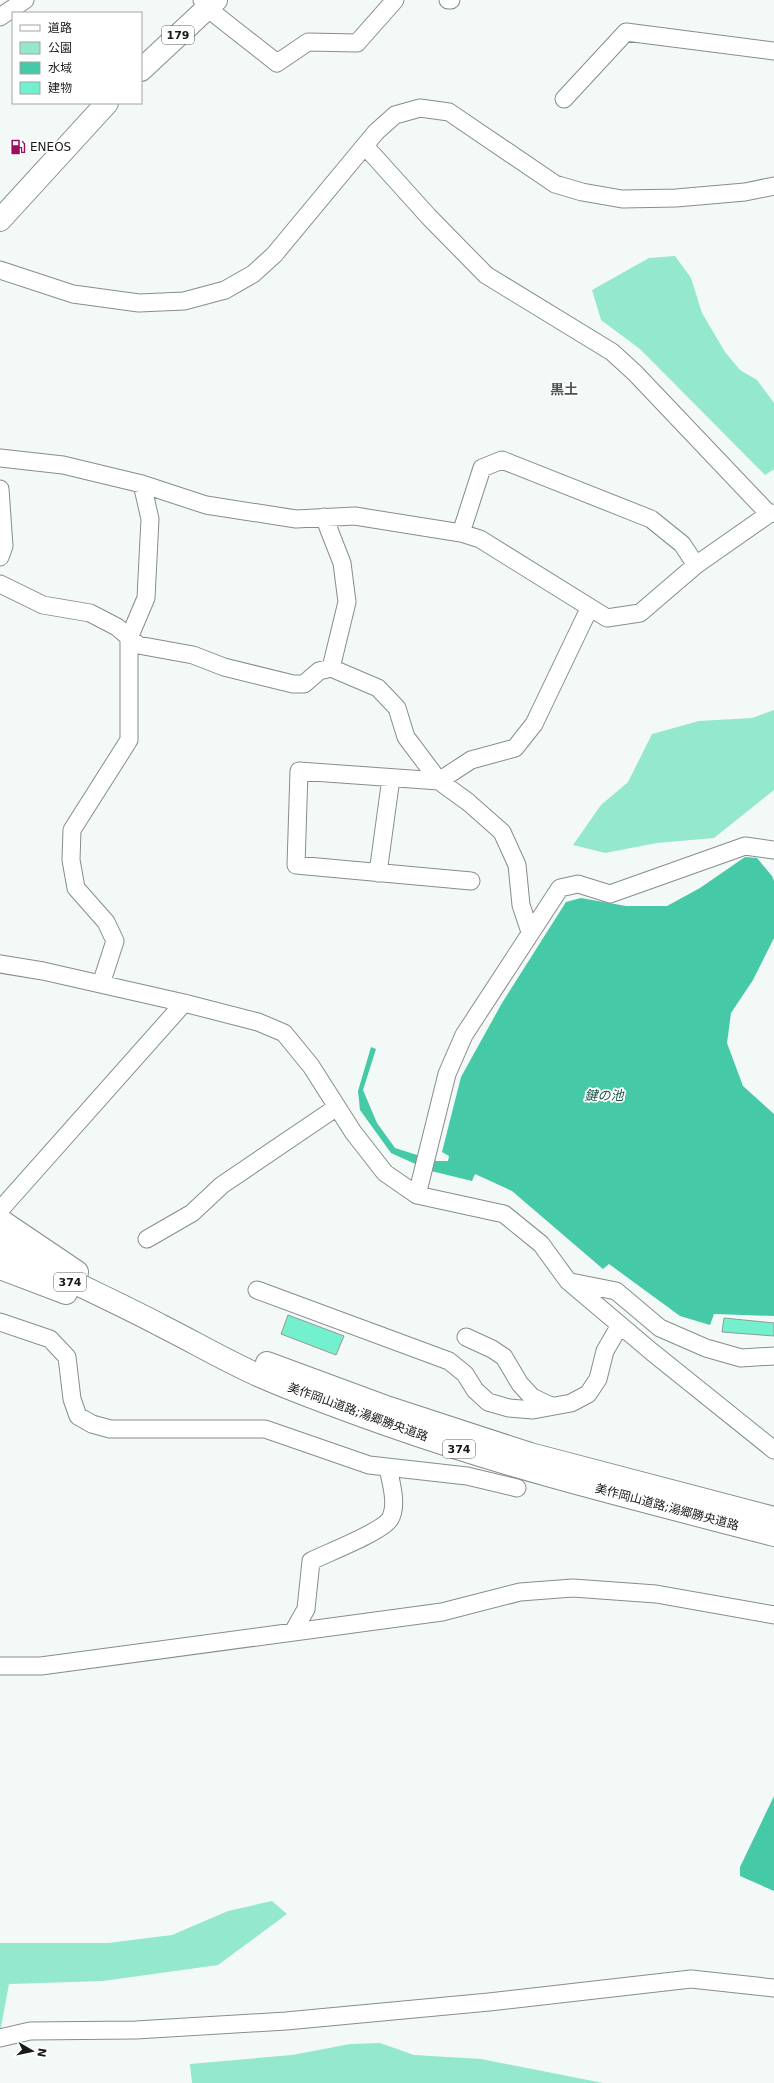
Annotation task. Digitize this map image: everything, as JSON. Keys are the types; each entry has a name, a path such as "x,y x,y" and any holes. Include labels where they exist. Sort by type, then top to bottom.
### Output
{"highway":[{"name":"179","path":"142,69 208,3"},
{"path":"0,220 106,104"},
{"path":"2,1219 150,1320"},
{"path":"0,1268 78,1297 150,1320"},
{"name":"美作岡山道路;湯郷勝央道路","path":"150,1320 389,1408 467,1434 568,1464 774,1518"},
{"name":"美作岡山道路;湯郷勝央道路","path":"150,1320 260,1376 386,1424 522,1468 774,1535"}],"street":[{"path":"0,17 25,0"},
{"path":"208,3 277,63 308,42 357,43 395,0"},
{"path":"564,99 626,32 774,51"},
{"path":"0,270 73,294 139,303 184,302 225,290 253,274 274,255 376,132 395,116 420,108 449,112 555,184 582,192 622,199 676,198 745,192 774,186"},
{"path":"0,458 63,465 142,484 206,505 296,519 355,516 461,533 480,539 574,597 590,609 607,618 640,613 696,565 772,514 636,373 612,352 486,275 429,217 365,146"},
{"path":"461,533 482,468 502,460 650,519 682,544 696,565"},
{"path":"101,984 115,941 106,922 76,888 71,860 72,830 129,740 129,638 146,598 150,519 142,484"},
{"path":"0,489 4,546 0,557"},
{"path":"324,517 342,563 347,602 331,668"},
{"path":"0,584 43,605 90,613 117,626 138,646 193,655 224,667 293,684 304,684 319,671 331,668 378,688 397,708 406,736 439,781 468,802 502,832 517,864 521,905 530,932"},
{"path":"471,881 296,865 300,771 439,781 471,760 514,748 534,724 590,609"},
{"path":"378,873 391,778"},
{"path":"417,1195 447,1074 464,1035 560,888 578,884 610,894 745,846 774,850"},
{"path":"0,964 43,971 184,1003 258,1022 284,1033 311,1066 353,1132 385,1172 417,1195 504,1214 542,1244 568,1281 774,1450"},
{"path":"2,1219 184,1003"},
{"path":"146,1239 192,1213 222,1185 337,1107"},
{"path":"568,1281 616,1291 660,1328 706,1348 740,1358 774,1356"},
{"path":"257,1290 449,1361 465,1374 475,1390 488,1402 509,1408 533,1410 571,1403 588,1394 598,1380 605,1351 620,1325"},
{"path":"0,1322 50,1339 67,1357 72,1399 78,1416 92,1424 110,1429 265,1429 369,1465 467,1476 517,1488"},
{"path":"466,1337 492,1348 504,1356 520,1384 532,1397 551,1406"},
{"path":"293,1632 306,1609 311,1561 373,1532 389,1519 394,1503 388,1468"},
{"path":"0,1666 41,1666 442,1612 520,1592 573,1588 656,1594 774,1615"},
{"path":"0,2038 30,2031 136,2030 286,2021 497,2001 691,1979 774,1988"}],"green space":[{"path":"675,256 691,278 702,313 725,352 740,370 757,380 774,403 774,469 765,475 640,349 601,320 592,290 649,258"},
{"path":"774,710 774,790 714,838 657,843 605,853 573,845 601,805 628,782 652,734 699,721 752,718"},
{"path":"272,1901 287,1914 218,1965 103,1981 9,1984 1,2027 6,2038 0,2039 0,1943 108,1943 172,1935 228,1911"},
{"path":"380,2043 414,2055 481,2059 603,2083 192,2083 190,2064 292,2055 350,2044"}],"water":[{"name":"鍵の池","path":"745,857 757,858 772,876 774,881 774,938 753,980 731,1013 727,1043 743,1086 774,1114 774,1316 714,1314 710,1325 680,1316 609,1264 603,1269 512,1191 475,1174 472,1181 431,1171 391,1153 360,1110 358,1091 371,1047 376,1049 363,1090 377,1123 395,1148 436,1161 448,1161 449,1156 442,1152 461,1077 502,1003 566,902 581,898 626,906 667,906 700,888"},
{"path":"774,1796 774,1891 740,1876 740,1867"}],"building":[{"path":"288,1315 344,1336 336,1355 281,1334"},
{"path":"724,1318 774,1323 774,1336 722,1332"}],"place":[{"name":"ENEOS","path":"18,147"}],"district":[{"name":"黒土","path":"564,389"}]}
